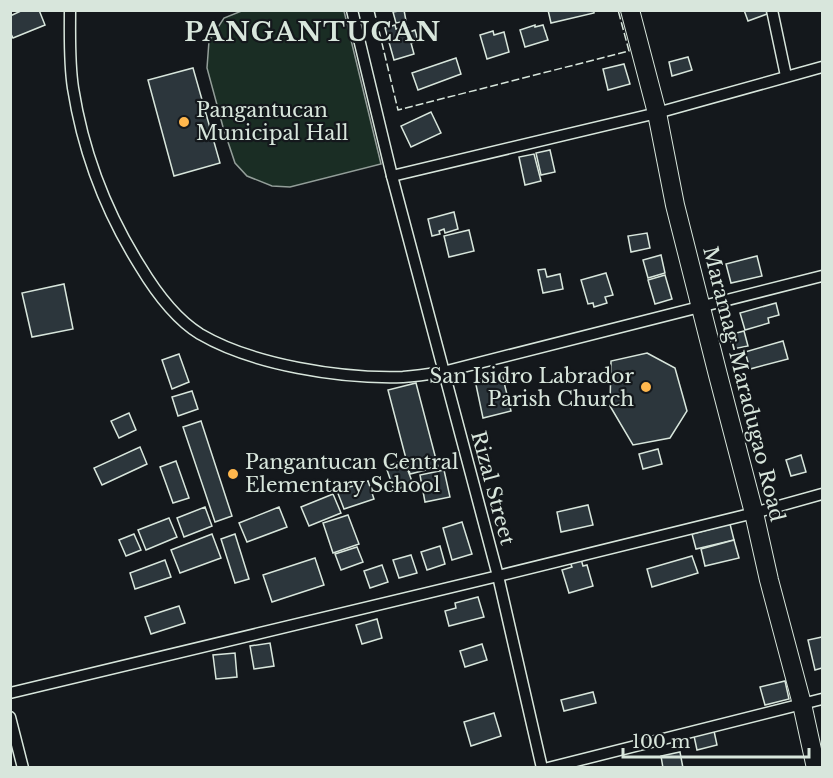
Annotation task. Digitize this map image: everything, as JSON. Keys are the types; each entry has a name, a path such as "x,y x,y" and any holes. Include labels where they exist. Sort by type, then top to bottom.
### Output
{"main road":[{"name":"Maramag-Maradugao Road","path":"630,10 657,113 675,205 802,704 816,768"}],"street":[{"path":"70,10 69,45 73,87 89,157 101,190 132,254 152,285 175,313 199,333 231,349 275,363 321,371 369,377 404,377 443,372 822,276"},
{"name":"Rizal Street","path":"352,10 392,176 498,576 542,768"},
{"path":"772,10 786,76"},
{"path":"392,176 657,113 822,66"},
{"path":"10,693 498,576 822,494"},
{"path":"549,768 822,699"},
{"path":"10,717 23,768"}],"green space":[{"path":"244,10 344,11 381,164 290,187 272,186 247,176 235,163 207,68 209,41 224,18"}],"building":[{"path":"23,10 39,10 45,25 13,38 10,32 10,16"},
{"path":"404,10 406,21 396,23 393,12"},
{"path":"548,10 594,10 594,13 551,23"},
{"path":"744,10 766,10 767,14 748,21"},
{"path":"395,25 396,29 408,26 410,32 415,30 418,41 411,43 414,54 394,60 385,28"},
{"path":"535,25 535,27 543,25 548,40 525,47 520,30"},
{"path":"493,31 494,35 504,32 509,52 487,59 480,35"},
{"path":"688,57 692,70 672,76 669,62"},
{"path":"456,58 461,74 418,90 412,73"},
{"path":"624,64 630,84 608,90 603,69"},
{"name":"Pangantucan Municipal Hall","path":"193,68 220,163 174,176 148,80"},
{"path":"431,112 441,133 411,147 401,126"},
{"path":"550,150 555,172 541,175 536,153"},
{"path":"534,154 541,181 525,185 519,157"},
{"path":"454,212 458,229 445,233 444,229 439,231 440,234 432,236 428,219"},
{"path":"469,230 474,251 449,257 444,236"},
{"path":"647,233 650,248 631,252 628,236"},
{"path":"661,255 665,273 648,278 643,260"},
{"path":"757,256 762,276 731,283 726,264"},
{"path":"545,269 547,277 560,274 563,289 543,293 538,270"},
{"path":"606,273 613,295 605,297 607,303 594,307 593,303 588,304 581,280"},
{"path":"665,275 672,299 655,304 648,280"},
{"path":"64,284 73,329 32,337 22,293"},
{"path":"776,303 779,315 768,318 769,323 745,330 740,313"},
{"path":"744,331 748,346 733,349 729,335"},
{"path":"783,341 788,359 750,369 745,352"},
{"name":"San Isidro Labrador Parish Church","path":"647,353 675,368 687,411 670,438 633,445 610,406 611,361"},
{"path":"179,354 189,382 172,389 162,360"},
{"path":"502,374 511,411 483,418 475,380"},
{"path":"416,383 438,467 410,474 388,390"},
{"path":"192,391 198,409 178,416 172,397"},
{"path":"129,413 136,430 119,438 111,421"},
{"path":"201,421 232,516 215,522 183,427"},
{"path":"140,447 147,464 102,485 94,468"},
{"path":"658,449 662,464 643,469 639,454"},
{"path":"801,455 806,472 791,476 786,460"},
{"path":"404,460 413,484 394,490 386,467"},
{"path":"176,461 189,498 173,503 160,467"},
{"path":"444,470 450,497 425,502 420,475"},
{"path":"368,481 374,499 344,509 337,491"},
{"path":"333,494 341,513 309,526 301,507"},
{"path":"588,505 593,525 561,532 557,512"},
{"path":"205,507 212,526 184,537 177,518"},
{"path":"279,507 287,527 247,542 239,523"},
{"path":"348,515 359,544 333,553 323,523"},
{"path":"169,518 177,537 146,550 138,530"},
{"path":"462,522 472,554 452,560 443,528"},
{"path":"730,524 734,540 696,549 692,534"},
{"path":"134,534 141,550 126,556 119,540"},
{"path":"212,534 221,558 180,573 171,550"},
{"path":"235,534 249,579 235,583 221,539"},
{"path":"734,540 739,558 705,566 701,549"},
{"path":"440,546 445,564 427,570 421,552"},
{"path":"357,547 363,562 341,570 335,554"},
{"path":"411,555 417,573 399,578 393,560"},
{"path":"692,556 698,573 652,587 647,569"},
{"path":"315,558 324,585 272,602 263,575"},
{"path":"581,559 583,566 587,565 593,586 569,593 562,570 572,567 570,562"},
{"path":"165,560 171,577 135,589 130,573"},
{"path":"382,565 388,582 370,588 364,571"},
{"path":"478,597 484,617 449,626 445,611 456,608 455,603"},
{"path":"179,606 185,623 151,634 145,617"},
{"path":"377,619 382,638 362,644 356,625"},
{"path":"822,637 822,668 815,670 808,640"},
{"path":"270,643 274,666 254,669 250,646"},
{"path":"482,644 487,660 465,667 460,651"},
{"path":"235,653 237,677 216,679 213,655"},
{"path":"785,681 789,699 765,705 760,687"},
{"path":"593,692 596,703 564,711 561,700"},
{"path":"494,713 501,736 471,746 464,722"},
{"path":"714,731 717,745 697,750 694,736"},
{"path":"680,752 683,768 663,768 661,756"}],"fence":[{"path":"374,10 398,110 629,51 618,10"}],"place":[{"name":"Pangantucan Municipal Hall","path":"184,122"},
{"name":"San Isidro Labrador Parish Church","path":"646,387"},
{"name":"Pangantucan Central Elementary School","path":"233,474"}],"district":[{"name":"PANGANTUCAN","path":"313,32"}]}
